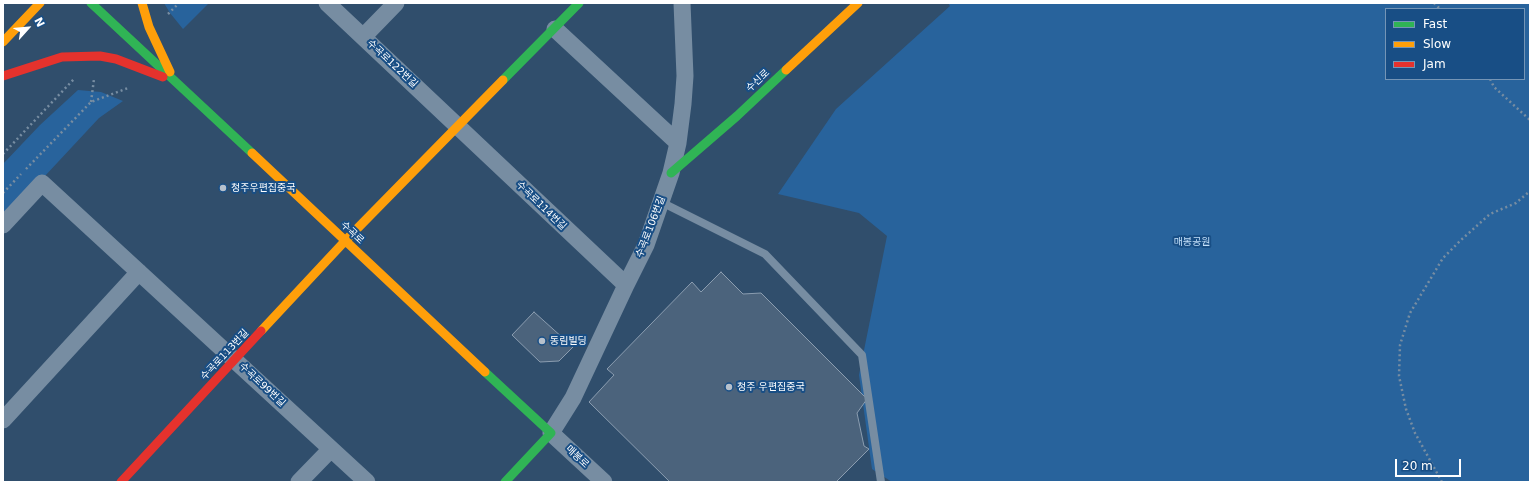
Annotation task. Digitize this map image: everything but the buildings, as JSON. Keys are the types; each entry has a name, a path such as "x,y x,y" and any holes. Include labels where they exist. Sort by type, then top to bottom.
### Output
{"street":[{"path":"3,42 40,3"},
{"name":"수곡로","path":"91,3 551,433"},
{"path":"142,3 149,27 175,82"},
{"name":"수곡로122번길","path":"326,3 458,126"},
{"path":"363,37 396,3"},
{"path":"345,241 579,3"},
{"name":"수곡로106번길","path":"551,433 573,398 626,284 646,245 671,173 678,143 684,104 685,76 682,3"},
{"name":"수신로","path":"671,173 737,116 858,3"},
{"path":"555,29 678,143"},
{"path":"3,76 62,57 100,56 116,59 175,82"},
{"name":"수곡로114번길","path":"458,126 626,284"},
{"name":"수곡로99번길","path":"3,225 42,183 367,482"},
{"name":"수곡로113번길","path":"121,482 345,241"},
{"path":"3,420 139,272"},
{"path":"505,482 551,433"},
{"name":"매봉로","path":"551,433 604,482"},
{"path":"300,482 331,449"}],"lane":[{"path":"661,202 764,254 862,355 881,482"}],"path":[{"path":"91,102 94,76"},
{"path":"3,154 74,79"},
{"path":"1490,80 1494,87 1530,120"},
{"path":"3,192 91,102 128,88"},
{"path":"1442,482 1415,433 1406,409 1399,376 1400,345 1410,313 1444,258 1461,240 1490,214 1516,203 1530,191"}],"green space":[{"path":"164,3 209,3 183,29"},
{"name":"매봉공원","path":"948,3 1530,3 1530,482 892,482 872,469 859,375 887,236 859,213 778,194 836,109 950,6"},
{"path":"78,90 101,92 123,101 99,118 3,221 3,164 40,125"}],"traffic: fast":[{"path":"91,3 252,153"},
{"path":"503,80 579,3"},
{"path":"671,173 737,116 786,70"},
{"path":"485,372 551,433 505,482"}],"traffic: slow":[{"path":"3,42 40,3"},
{"path":"142,3 149,27 170,72"},
{"path":"786,70 858,3"},
{"path":"261,331 345,241 503,80"},
{"path":"252,153 485,372"}],"traffic: jam":[{"path":"3,76 62,57 100,56 116,59 163,77"},
{"path":"121,482 261,331"}],"place":[{"name":"청주우편집중국","path":"223,188"},
{"name":"동림빌딩","path":"542,341"},
{"name":"청주 우편집중국","path":"729,387"}]}
